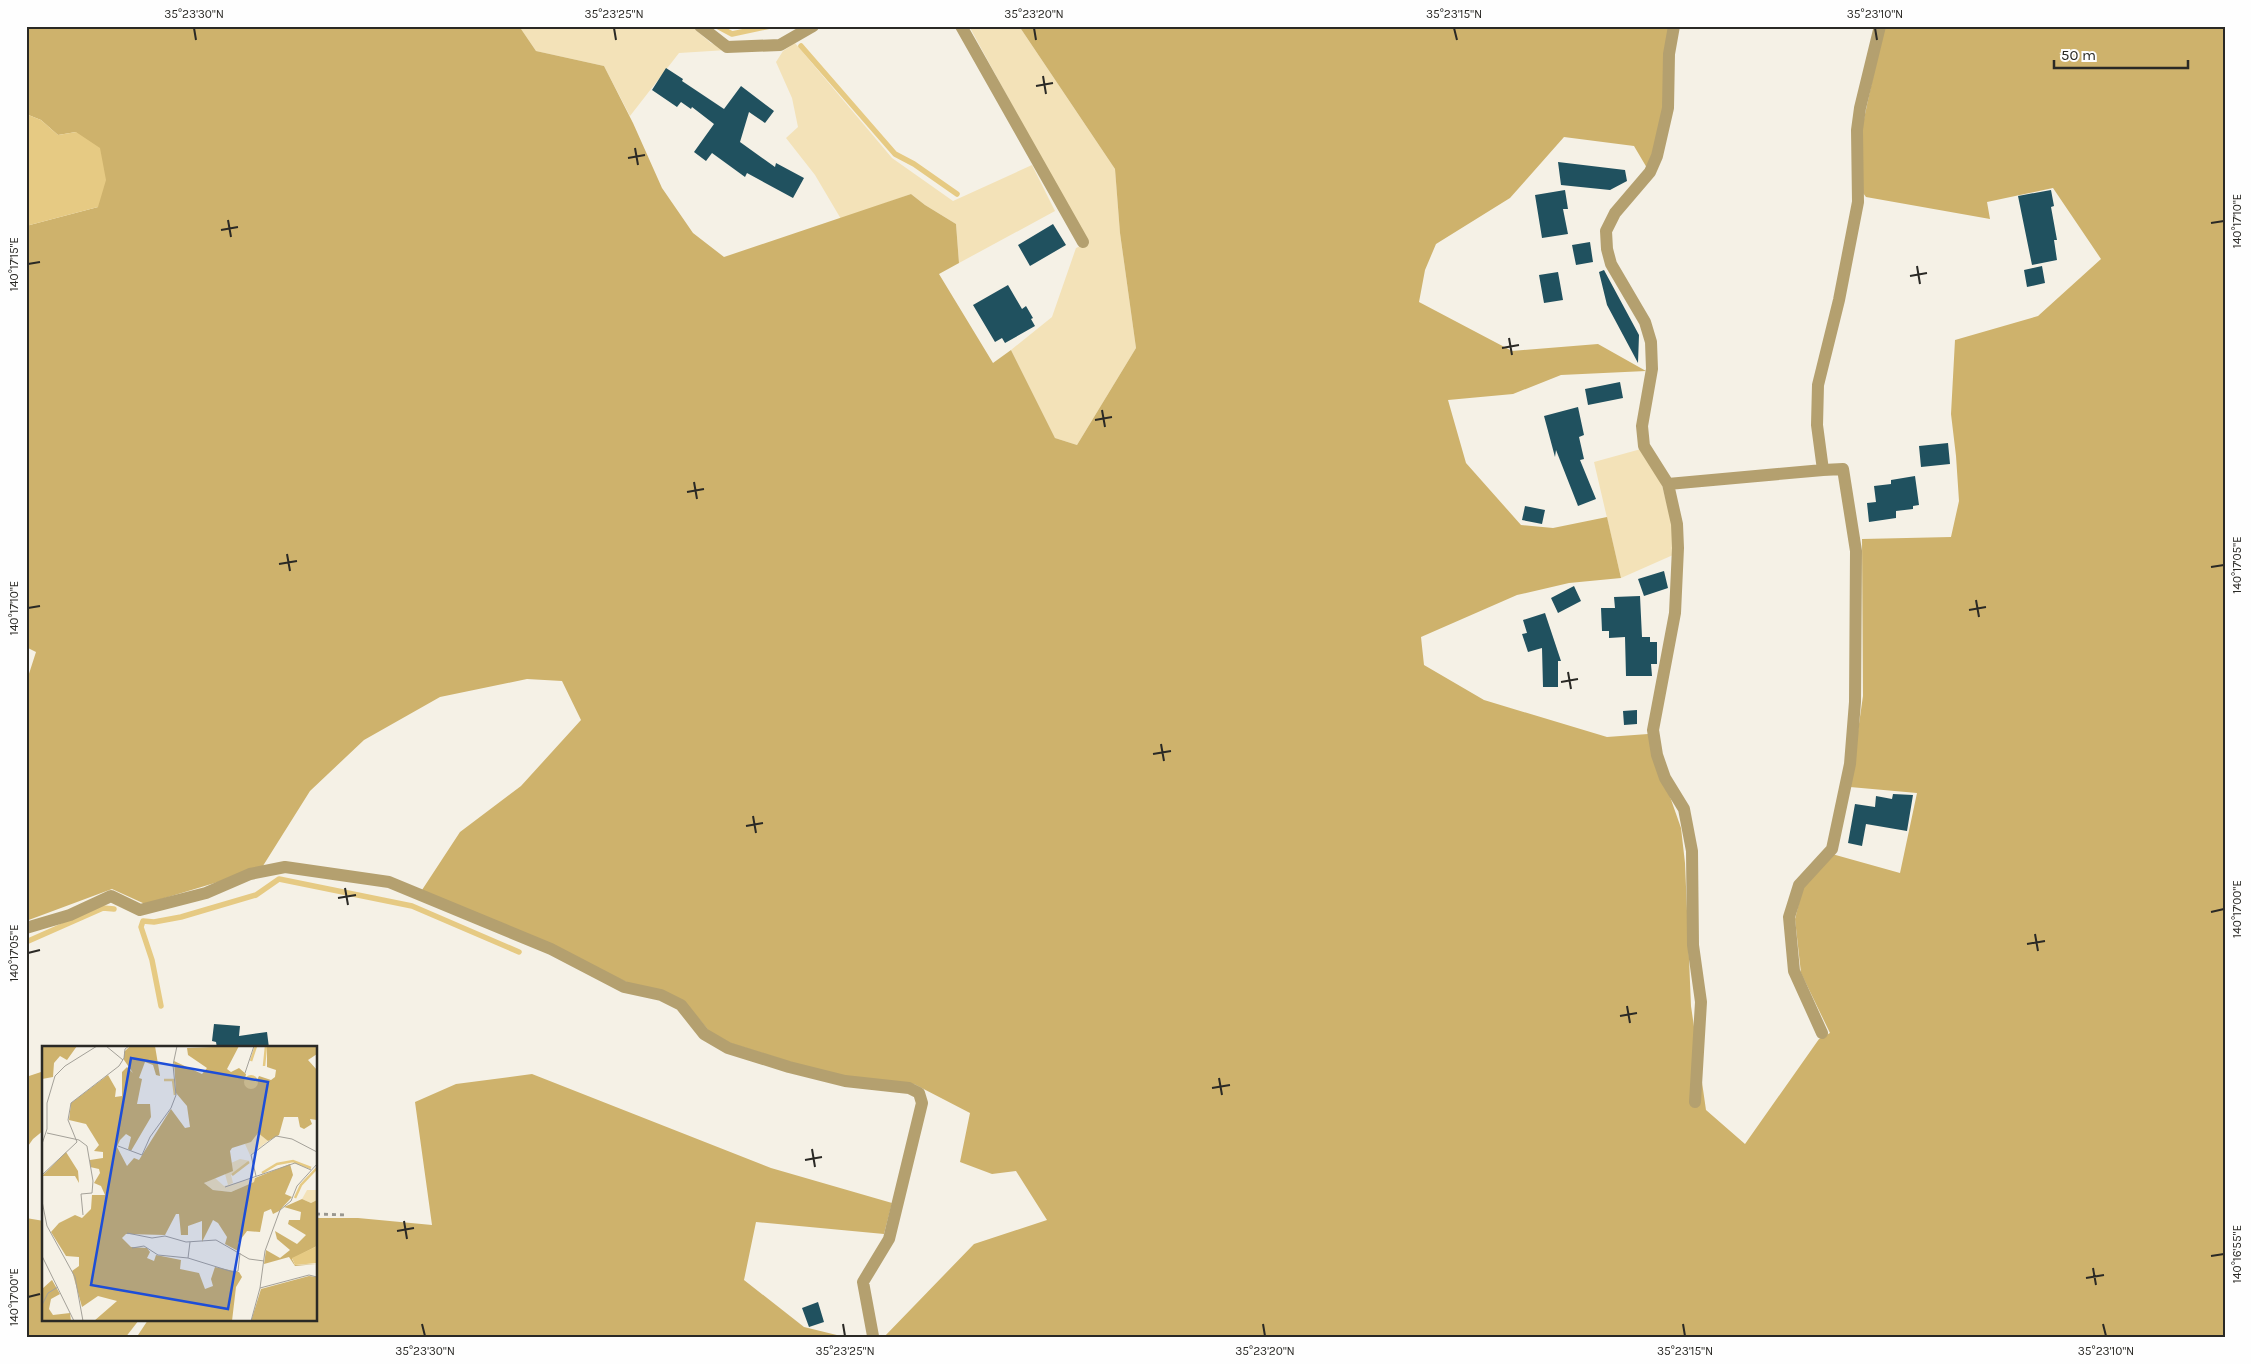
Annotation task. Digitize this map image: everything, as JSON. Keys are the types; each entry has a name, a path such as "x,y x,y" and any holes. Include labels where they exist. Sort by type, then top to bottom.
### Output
{"street":[{"path":"700,26 727,46 780,45 813,26"},
{"path":"961,26 1082,242"},
{"path":"1674,26 1669,54 1668,108 1663,138 1650,172 1615,213 1606,231 1607,249 1611,264 1645,322 1651,342 1652,369 1642,426 1644,446 1668,484 1677,524 1678,548 1674,613 1653,730 1657,755 1665,778 1684,809 1692,851 1693,945 1701,1002 1695,1102"},
{"path":"1823,470 1817,425 1818,385 1839,300 1858,202 1857,130 1860,108 1880,26"},
{"path":"1668,484 1843,469 1856,551 1855,702 1850,764 1832,849 1799,885 1789,918 1794,971 1822,1033"},
{"path":"26,928 70,915 111,896 140,910 206,892 250,874 285,867 390,882 551,948 624,987 661,996 681,1005 704,1034 728,1048 789,1067 844,1081 909,1088 919,1093 922,1103 889,1239 863,1282 872,1336"}],"path":[{"path":"318,1214 348,1215"}],"shaded area":[{"path":"26,26 519,26 536,51 604,66 633,123 662,188 693,233 724,257 911,194 956,224 959,263 939,274 993,363 1011,350 1055,438 1077,445 1136,348 1120,233 1115,169 1019,26 1670,26 1663,107 1658,140 1647,168 1634,146 1564,137 1510,198 1436,244 1425,270 1419,302 1512,351 1598,344 1646,371 1561,375 1513,394 1448,400 1466,463 1521,525 1553,528 1607,517 1621,578 1569,583 1517,595 1421,637 1424,665 1484,700 1607,737 1648,734 1681,828 1685,863 1691,1006 1706,1110 1745,1144 1819,1039 1830,1033 1801,973 1795,919 1803,887 1832,854 1900,873 1917,793 1850,787 1863,696 1862,539 1951,537 1959,501 1951,414 1955,340 2038,316 2101,259 2053,188 1987,202 1990,219 1866,197 1863,193 1862,128 1884,26 2225,26 2225,1338 883,1338 974,1244 1047,1220 1016,1171 992,1174 960,1162 970,1113 914,1084 838,1077 730,1043 709,1031 700,1020 631,984 422,890 460,832 521,786 581,720 562,681 527,679 440,697 364,740 310,791 261,869 145,904 112,889 26,921 26,683 36,652 26,647 26,226 98,207 76,132 58,135 41,120 26,114"},
{"path":"519,26 691,26 711,43 727,50 679,53 630,116 604,66 536,51"},
{"path":"969,26 1019,26 1115,169 1120,233 1136,348 1077,445 1055,438 1011,350 1052,317 1076,248 1087,243"},
{"path":"795,43 892,158 953,201 1032,165 1055,211 959,263 956,224 911,194 841,219 815,175 786,138 798,127 792,98 776,62 783,51"},
{"path":"26,114 41,120 58,135 76,132 100,148 106,180 98,207 26,226"},
{"path":"1641,449 1661,481 1672,525 1673,555 1621,578 1594,462"},
{"path":"42,1072 42,1132 33,1139 26,1149 26,1077"},
{"path":"532,1074 771,1168 892,1203 884,1234 756,1222 744,1280 804,1327 849,1338 136,1338 147,1322 318,1322 318,1218 358,1218 432,1225 415,1102 456,1084"},
{"path":"26,1218 42,1221 42,1322 137,1322 125,1338 26,1338"}],"building":[{"path":"666,68 724,109 741,86 774,111 765,123 749,112 740,142 775,167 776,163 804,178 793,198 747,173 745,177 712,153 706,161 694,152 714,124 692,107 691,109 681,102 677,107 652,90"},
{"path":"1558,162 1625,170 1627,181 1610,190 1561,185"},
{"path":"1565,190 1568,209 1563,209 1568,234 1542,238 1535,195"},
{"path":"2051,190 2054,206 2051,207 2057,240 2054,240 2057,260 2032,265 2018,196"},
{"path":"1053,224 1066,245 1030,266 1018,245"},
{"path":"1590,242 1593,262 1576,265 1572,245"},
{"path":"2042,266 2045,283 2027,287 2024,270"},
{"path":"1604,270 1639,335 1638,363 1607,305 1599,272"},
{"path":"1558,272 1563,300 1544,303 1539,275"},
{"path":"1008,285 1022,309 1026,306 1035,326 1005,343 1002,338 995,342 973,305"},
{"path":"1620,382 1623,398 1588,405 1585,389"},
{"path":"1578,407 1584,435 1579,437 1584,459 1580,460 1596,499 1578,506 1556,450 1555,457 1544,416"},
{"path":"1948,443 1950,464 1921,467 1919,446"},
{"path":"1915,476 1919,505 1913,506 1913,509 1896,511 1896,518 1869,522 1867,503 1876,502 1874,486 1891,484 1891,480"},
{"path":"1525,506 1545,510 1542,524 1522,520"},
{"path":"1664,571 1668,588 1644,596 1638,579"},
{"path":"1574,586 1581,601 1558,613 1551,598"},
{"path":"1640,596 1642,637 1650,637 1650,642 1657,642 1657,664 1651,664 1652,676 1626,676 1625,637 1609,638 1609,631 1602,631 1601,608 1615,608 1614,597"},
{"path":"1545,613 1561,661 1558,661 1558,687 1543,687 1542,648 1528,652 1522,634 1527,633 1523,620"},
{"path":"1637,710 1637,724 1624,725 1623,711"},
{"path":"1893,794 1913,795 1907,831 1866,824 1862,846 1848,843 1855,804 1875,807 1876,796 1892,799"},
{"path":"214,1024 240,1026 239,1036 267,1032 269,1046 217,1046 216,1042 212,1041"},
{"path":"818,1302 824,1322 809,1327 802,1308"}],"waterway":[{"path":"717,26 732,34 770,26"},
{"path":"801,46 895,154 914,164 957,194"},
{"path":"161,1006 152,960 141,927 143,921 154,922 181,917 256,895 279,879 412,906 519,952"},
{"path":"26,942 103,908 114,909"}]}
